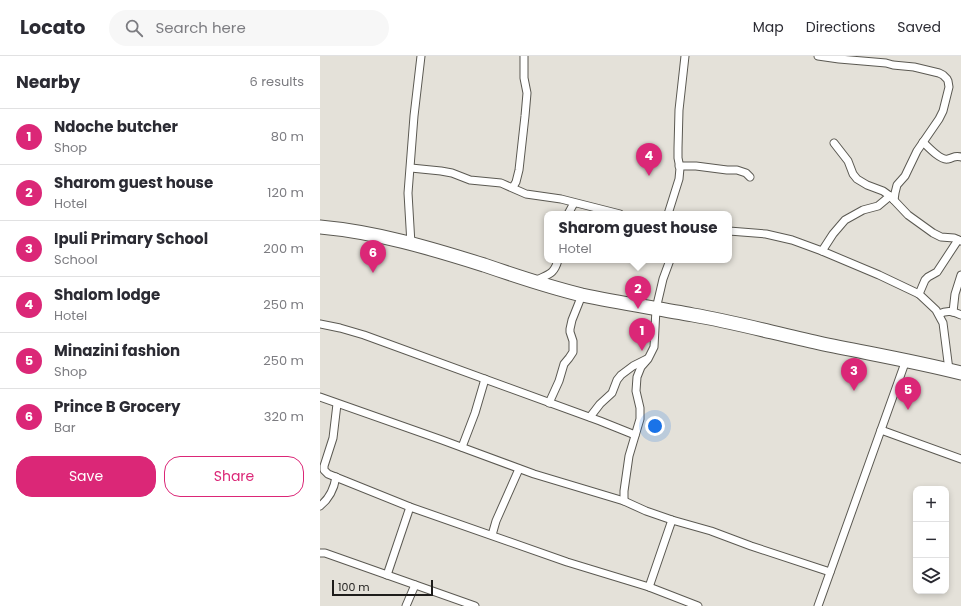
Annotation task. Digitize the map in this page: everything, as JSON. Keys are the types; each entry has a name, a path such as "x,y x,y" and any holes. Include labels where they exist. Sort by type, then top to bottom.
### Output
{"highway":[{"path":"320,226 374,235 412,244 582,295 624,304 693,315 817,343 955,371"}],"street":[{"path":"412,244 408,193 414,116 421,56"},
{"path":"513,187 520,170 527,93 524,78 524,56"},
{"path":"669,211 679,179 679,110 685,56"},
{"path":"818,56 914,67 945,77 948,81 949,87 943,111 939,119 915,155 905,176 897,185 892,198 878,206 863,210 845,220 822,251"},
{"path":"923,142 943,159 948,159 954,156 961,157"},
{"path":"834,143 848,161 856,178 892,198 908,214 933,233 943,238 960,240 937,272 925,280 919,294"},
{"path":"679,166 737,170 746,173 750,177"},
{"path":"411,168 447,172 470,180 500,183 513,187 526,194 561,199 607,211"},
{"path":"570,211 574,203"},
{"path":"732,231 766,234 796,241 878,275 919,294 939,314 943,323 955,371"},
{"path":"534,281 552,273 557,263"},
{"path":"624,501 626,469 640,419 639,402 636,391 637,377 641,367 648,359 654,347 656,309 669,263"},
{"path":"953,312 955,294 961,275"},
{"path":"549,403 558,385 564,364 573,352 574,341 570,329 582,295"},
{"path":"939,314 953,312 961,315"},
{"path":"320,324 364,335 590,417 635,435"},
{"path":"590,417 600,404 612,393 621,375 633,366 648,359"},
{"path":"818,606 906,360"},
{"path":"462,447 475,413 485,379"},
{"path":"320,397 462,447 519,469 624,501 646,511 672,520 711,531 830,572"},
{"path":"337,404 334,438 324,466 324,470 328,474 410,507 567,562 649,587 698,606"},
{"path":"881,430 961,459"},
{"path":"492,535 496,521 519,469"},
{"path":"320,506 329,497 336,477"},
{"path":"387,574 410,507"},
{"path":"649,587 672,520"},
{"path":"320,553 325,553 387,574 475,606"},
{"path":"406,606 414,585"}],"place":[{"name":"Shalom lodge","path":"649,176"},
{"name":"Prince B Grocery","path":"373,273"},
{"name":"Sharom guest house","path":"638,309"},
{"name":"Ndoche butcher","path":"642,351"},
{"name":"Ipuli Primary School","path":"854,391"},
{"name":"Minazini fashion","path":"908,410"}]}
